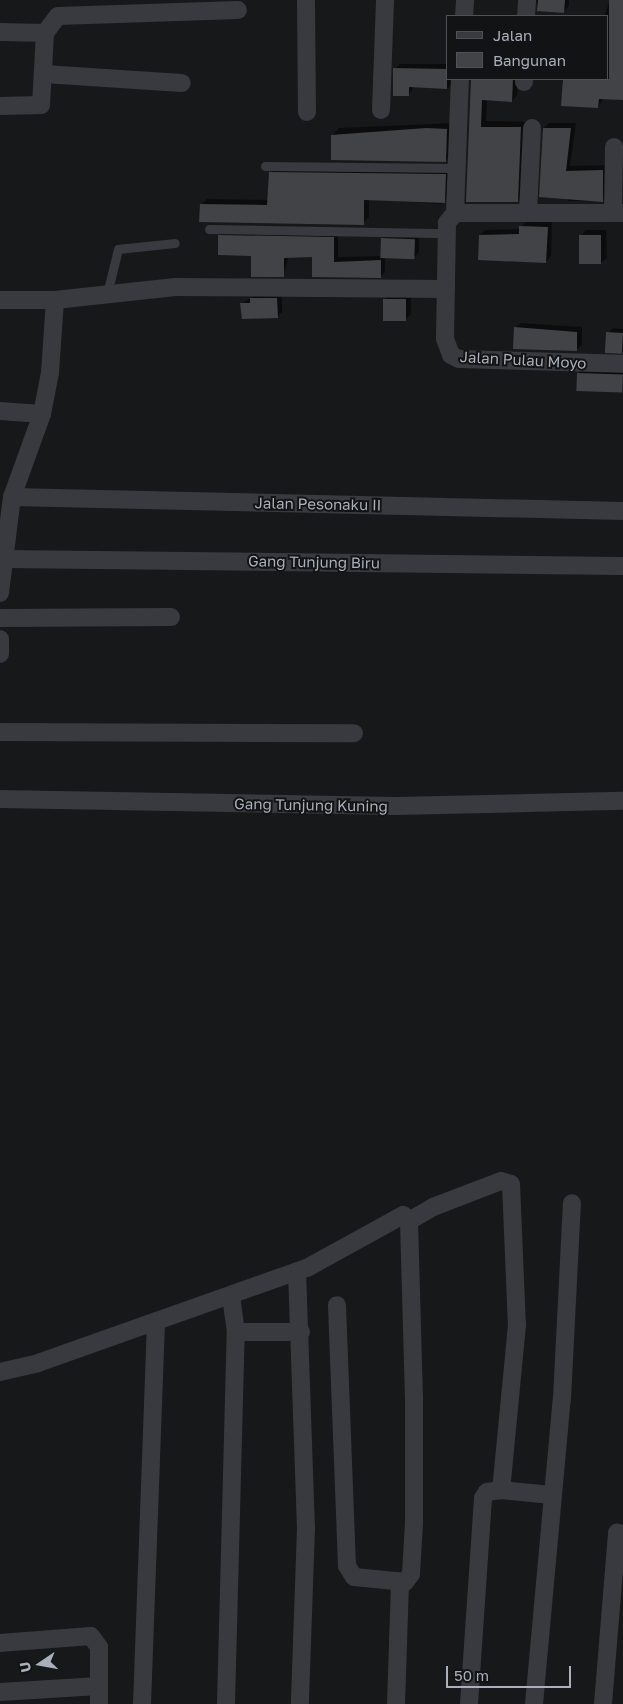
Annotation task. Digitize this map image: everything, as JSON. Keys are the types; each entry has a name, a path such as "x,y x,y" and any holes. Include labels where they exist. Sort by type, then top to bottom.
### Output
{"street":[{"path":"306,0 307,112"},
{"path":"381,110 385,0"},
{"path":"464,15 465,0"},
{"path":"526,0 526,15"},
{"path":"0,106 41,105 45,33 58,16 238,10"},
{"path":"0,32 45,33"},
{"path":"44,74 182,83"},
{"name":"Jalan Pulau Moyo","path":"460,80 455,212 449,216 447,233 445,344 454,358 623,364"},
{"path":"528,213 532,128"},
{"path":"455,212 618,213 614,147"},
{"path":"0,300 55,300 175,287 446,288"},
{"path":"0,593 6,559 12,496 42,414 54,347 55,300"},
{"path":"0,411 42,414"},
{"name":"Jalan Pesonaku II","path":"12,496 623,511"},
{"name":"Gang Tunjung Biru","path":"6,559 623,566"},
{"path":"0,618 171,617"},
{"path":"0,639 0,654"},
{"path":"0,732 354,733"},
{"name":"Gang Tunjung Kuning","path":"0,799 385,806 623,801"},
{"path":"409,1221 433,1207 501,1181 511,1184 517,1325 501,1490"},
{"path":"534,1704 552,1495 572,1203"},
{"path":"0,1372 231,1296 297,1271 332,1255 399,1214 409,1221"},
{"path":"337,1305 347,1566 354,1578 400,1583 411,1574 414,1522 409,1221"},
{"path":"297,1271 301,1332 306,1528 300,1704"},
{"path":"226,1704 236,1332 231,1296"},
{"path":"142,1704 156,1321"},
{"path":"236,1332 301,1332"},
{"path":"469,1704 482,1498 487,1492 501,1490 552,1495"},
{"path":"603,1704 617,1534 623,1534"},
{"path":"396,1704 400,1583"},
{"path":"0,1643 91,1636 99,1647 99,1704"},
{"path":"0,1692 99,1686"}],"lane":[{"path":"265,166 456,168"},
{"path":"209,229 447,233"},
{"path":"107,294 118,249 175,243"}],"building":[{"path":"538,0 565,0 564,13 537,11"},
{"path":"609,0 623,0 623,100 599,99 598,108 561,106 563,80 609,79"},
{"path":"393,68 446,69 447,89 409,87 409,96 393,96"},
{"path":"471,80 513,80 512,102 482,100 481,127 521,127 518,202 466,202"},
{"path":"426,128 447,129 446,162 331,160 331,135"},
{"path":"543,128 571,128 566,171 603,170 603,202 539,197"},
{"path":"269,172 446,174 445,203 364,200 364,225 199,222 200,204 267,205"},
{"path":"519,226 548,227 546,263 478,260 479,235 519,234"},
{"path":"218,235 334,237 334,262 381,260 381,278 312,277 312,257 284,258 284,277 251,277 251,256 218,255"},
{"path":"579,235 601,235 601,264 579,264"},
{"path":"381,238 415,239 414,259 380,258"},
{"path":"250,298 277,298 278,318 242,319 240,303 250,303"},
{"path":"383,299 406,299 406,321 383,321"},
{"path":"514,327 577,332 577,351 513,349"},
{"path":"606,332 623,333 622,354 605,353"},
{"path":"577,373 623,375 622,393 576,391"}]}
